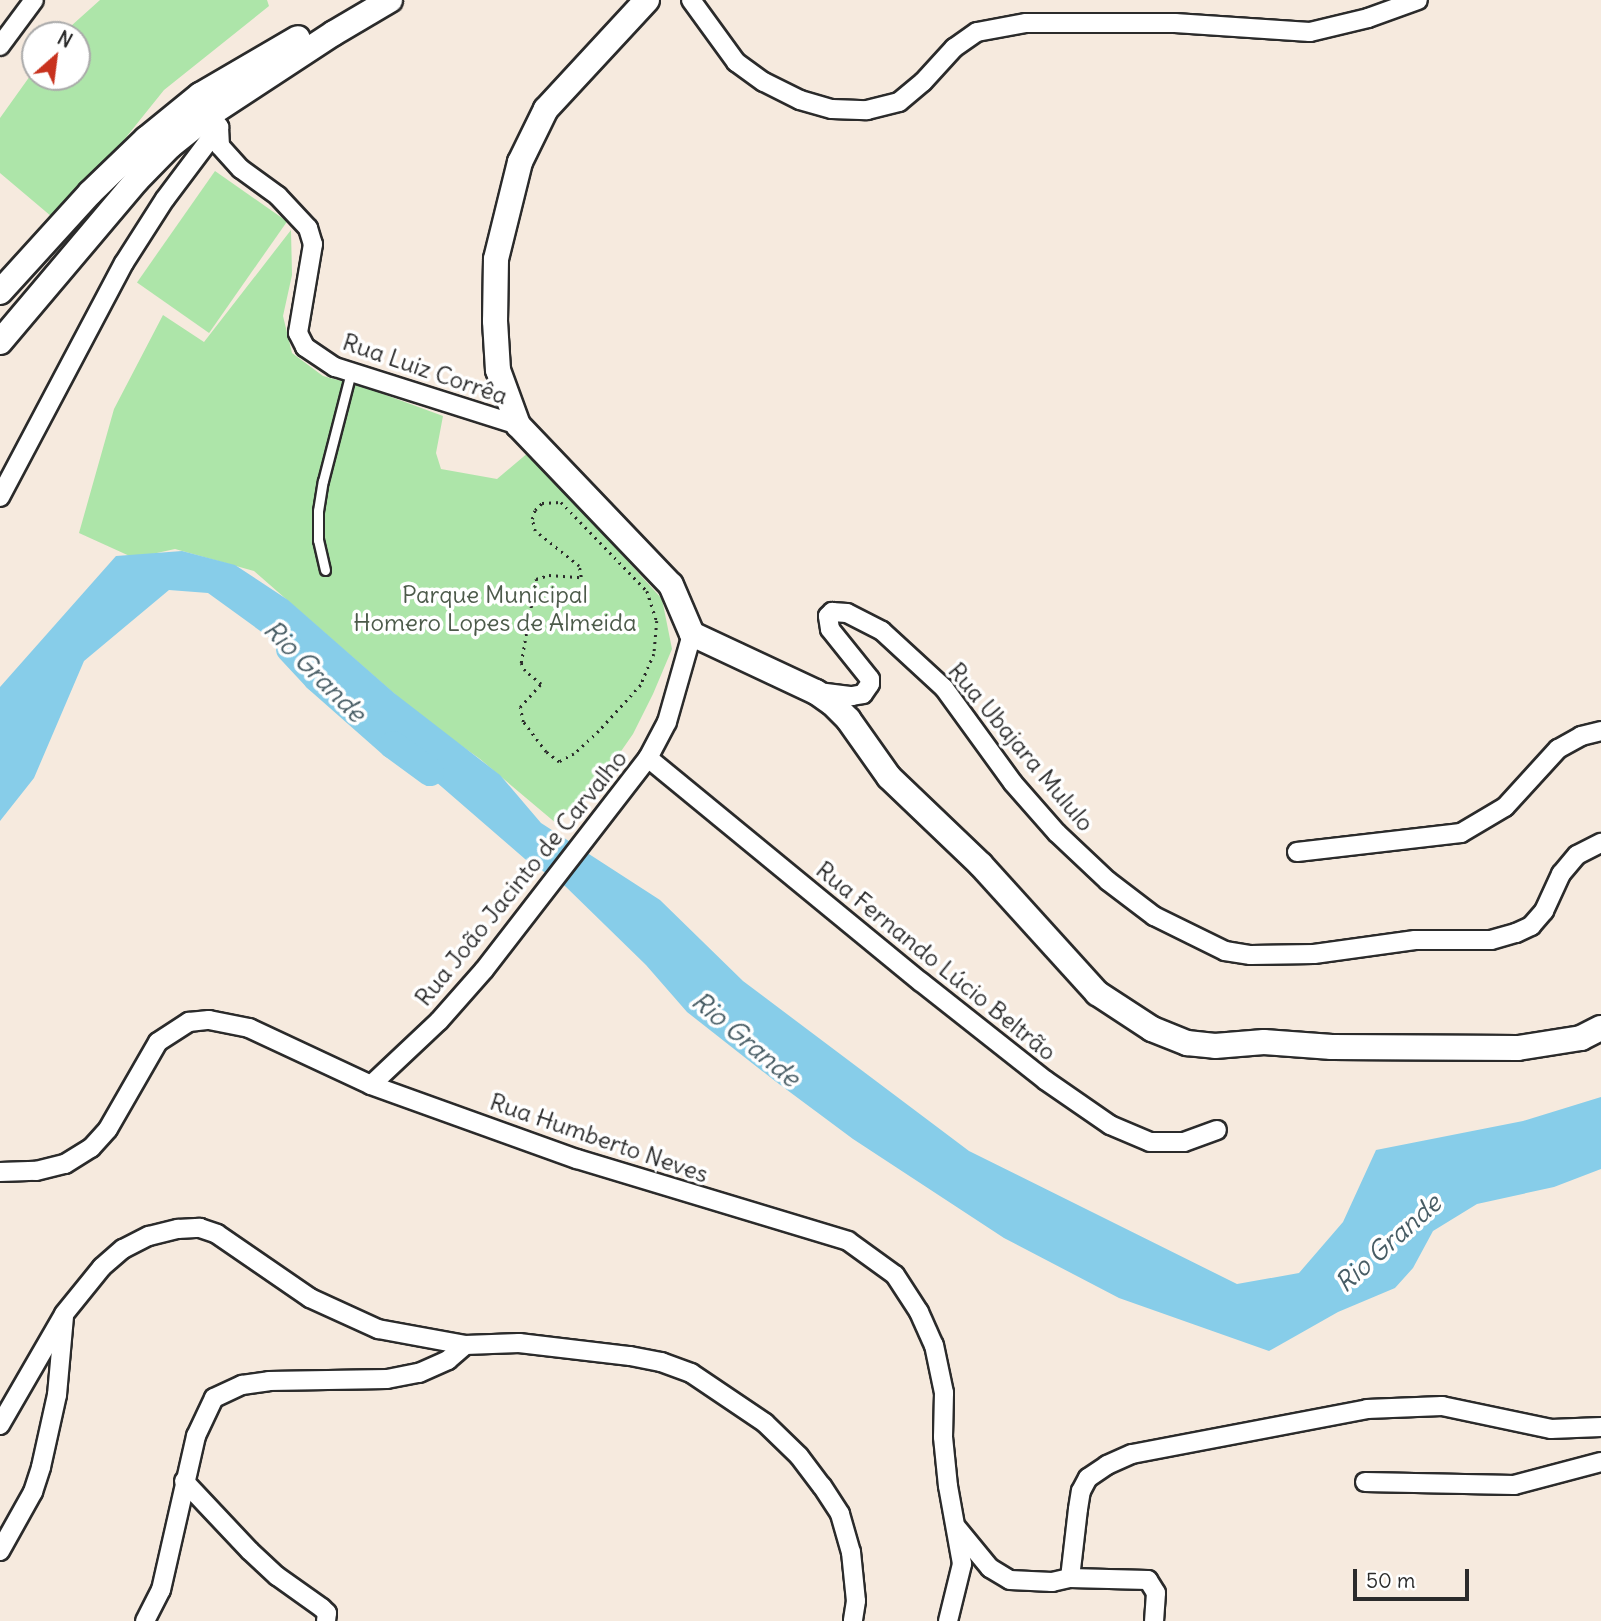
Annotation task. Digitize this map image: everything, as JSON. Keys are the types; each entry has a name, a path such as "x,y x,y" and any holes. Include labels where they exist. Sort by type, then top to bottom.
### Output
{"street":[{"path":"0,46 34,0"},
{"path":"0,342 136,181 170,146 208,113 362,0"},
{"path":"0,292 90,193 146,139 208,113 390,0"},
{"path":"647,0 546,109 520,162 496,259 495,321 498,370 518,425 671,585 692,634 816,692 848,719 889,777 981,865 1097,993 1152,1029 1187,1043 1215,1046 1264,1042 1332,1047 1518,1048 1581,1038 1601,1028"},
{"path":"691,0 736,62 764,82 800,100 832,109 867,110 899,102 923,82 954,48 977,32 1026,23 1161,23 1310,32 1368,18 1418,0"},
{"path":"0,497 124,263 165,199 208,113"},
{"name":"Rua Luiz Corrêa","path":"208,113 220,146 225,152 278,196 308,228 313,244 298,333 305,346 335,367 518,425"},
{"name":"Rua Ubajara Mululo","path":"816,692 863,695 870,684 870,679 830,629 828,616 832,612 838,610 882,631 944,688 1013,783 1057,833 1108,881 1154,916 1225,951 1251,955 1314,954 1415,940 1491,940 1516,933 1531,926 1544,912 1561,874 1577,855 1601,843"},
{"name":"Rua João Jacinto de Carvalho","path":"371,1085 439,1021 484,970 648,758 667,722 692,634"},
{"path":"1297,852 1461,833 1505,807 1558,749 1581,736 1601,731"},
{"name":"Rua Fernando Lúcio Beltrão","path":"648,758 1045,1080 1110,1125 1150,1142 1184,1142 1217,1130"},
{"name":"Rua Humberto Neves","path":"0,1172 36,1171 65,1164 91,1148 108,1129 158,1042 189,1022 209,1020 249,1028 371,1085 577,1159 743,1212 809,1227 848,1241 872,1256 895,1276 919,1312 934,1345 944,1393 943,1437 948,1486 962,1564 948,1621"},
{"path":"0,1425 64,1314 102,1267 123,1249 149,1236 178,1228 200,1228 217,1234 283,1282 343,1315 378,1329 465,1345 519,1343 661,1362 691,1374 765,1423 799,1456 840,1514 855,1572 853,1621"},
{"path":"0,1551 33,1492 41,1466 59,1381 64,1314"},
{"path":"145,1621 161,1590 184,1481 204,1414 214,1398 228,1390 269,1381 353,1381 408,1375 442,1364 465,1345"},
{"path":"1070,1578 1081,1491 1088,1478 1097,1471 1132,1454 1367,1409 1442,1406 1551,1429 1601,1427"},
{"path":"1365,1482 1514,1485 1601,1462"},
{"path":"184,1481 250,1552 322,1608 327,1614 326,1621"},
{"path":"957,1528 990,1568 1010,1580 1031,1583 1070,1578 1148,1580 1156,1593 1154,1621"}],"lane":[{"path":"325,570 318,540 318,511 351,372"}],"path":[{"path":"561,502 647,592 657,621 654,654 641,685 599,731 574,754 559,762 546,752 523,722 520,707 541,684 525,671 521,663 536,579 549,575 581,577 579,566 535,531 532,519 535,510 542,503 561,502"}],"green space":[{"path":"100,0 267,0 269,6 164,90 58,222 0,173 0,118 21,89 21,91 91,91 91,21 77,21"},
{"path":"215,171 287,221 209,333 137,282"},
{"name":"Parque Municipal Homero Lopes de Almeida","path":"291,230 292,275 283,316 292,353 323,376 364,387 443,416 436,453 441,469 497,479 529,452 662,599 672,649 653,694 633,734 608,770 587,797 557,824 480,759 421,717 254,571 175,549 134,558 79,533 114,409 163,315 204,342"}],"water":[{"path":"182,551 235,565 288,600 394,693 500,775 541,823 660,900 743,981 969,1151 1237,1284 1299,1273 1343,1222 1376,1150 1523,1121 1601,1097 1601,1169 1554,1187 1477,1204 1433,1231 1413,1268 1395,1288 1338,1312 1269,1351 1119,1298 1004,1238 853,1139 775,1081 687,1012 646,965 565,886 525,859 270,638 208,593 169,590 84,661 34,778 0,821 0,687 116,556"}],"waterway":[{"name":"Rio Grande","path":"290,649 317,678 393,745 430,772"}]}
